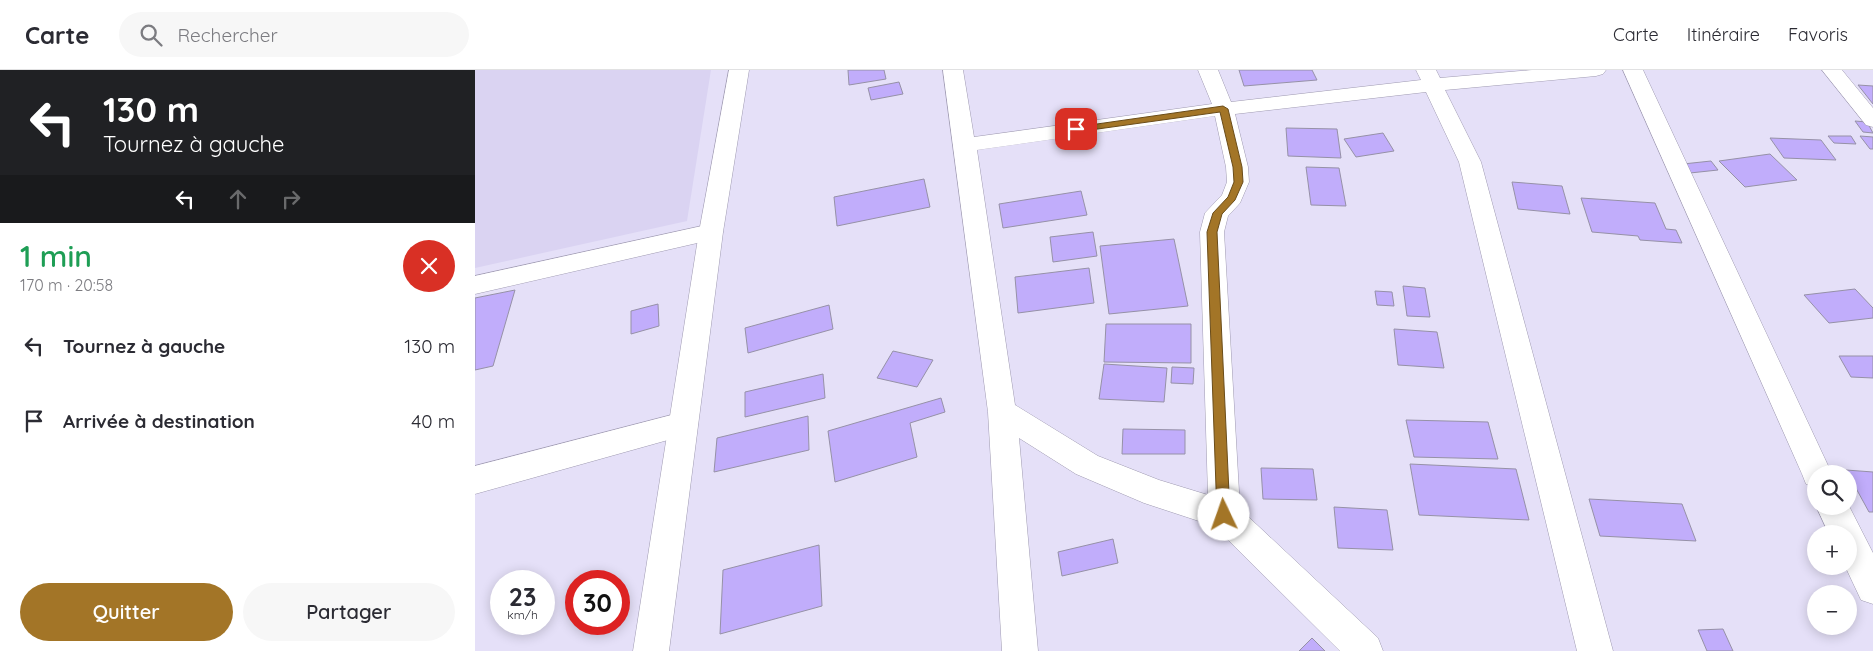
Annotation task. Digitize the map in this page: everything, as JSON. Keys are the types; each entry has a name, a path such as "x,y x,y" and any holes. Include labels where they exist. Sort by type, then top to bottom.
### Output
{"street":[{"path":"651,651 711,232 739,70"},
{"path":"953,70 1002,412 1020,651"},
{"path":"1208,70 1223,109 1237,167 1238,182 1232,198 1217,213 1212,232 1224,515"},
{"path":"965,145 1429,78 1596,70"},
{"path":"1633,70 1813,465"},
{"path":"1832,70 1873,121"},
{"path":"1429,78 1470,162 1595,651"},
{"path":"475,284 711,232"},
{"path":"1002,412 1087,465 1155,493 1224,515 1365,651"},
{"path":"475,480 683,424"},
{"path":"1857,556 1873,588"}],"shaded area":[{"path":"475,70 711,70 687,221 475,268"}],"building":[{"path":"848,70 884,70 886,79 849,85"},
{"path":"1239,70 1312,70 1317,80 1244,86"},
{"path":"899,82 903,94 871,100 868,88"},
{"path":"1858,85 1873,86 1873,104"},
{"path":"1855,121 1867,122 1873,133 1863,132"},
{"path":"1286,128 1337,129 1341,158 1288,156"},
{"path":"1383,133 1394,151 1356,157 1344,139"},
{"path":"1828,136 1851,136 1856,144 1834,143"},
{"path":"1860,136 1873,137 1873,149 1870,149"},
{"path":"1770,138 1821,140 1836,160 1784,158"},
{"path":"1770,154 1797,180 1745,187 1719,161"},
{"path":"1711,161 1718,170 1690,173 1683,164"},
{"path":"1306,167 1339,168 1346,206 1311,205"},
{"path":"924,179 930,207 837,226 834,197"},
{"path":"1512,182 1562,186 1570,214 1518,209"},
{"path":"1081,191 1087,215 1003,228 999,204"},
{"path":"1581,198 1655,203 1666,229 1676,230 1682,243 1640,240 1638,236 1592,232"},
{"path":"1093,232 1097,256 1053,262 1050,237"},
{"path":"1174,239 1188,306 1109,314 1100,246"},
{"path":"1089,268 1094,303 1018,313 1015,277"},
{"path":"1403,286 1425,288 1430,317 1407,316"},
{"path":"1855,289 1873,308 1873,318 1829,323 1804,295"},
{"path":"515,290 493,366 475,370 475,298"},
{"path":"1375,291 1392,292 1394,306 1377,305"},
{"path":"658,304 659,326 631,334 631,311"},
{"path":"829,305 833,329 748,353 745,328"},
{"path":"1106,324 1191,324 1191,363 1104,362"},
{"path":"1394,329 1437,332 1444,368 1398,365"},
{"path":"893,351 933,360 917,387 877,378"},
{"path":"1839,356 1873,356 1873,378 1851,377"},
{"path":"1104,364 1167,368 1164,402 1099,399"},
{"path":"1172,367 1194,368 1193,384 1171,383"},
{"path":"823,374 825,398 745,417 745,392"},
{"path":"941,398 945,412 910,423 917,457 835,482 828,431"},
{"path":"808,416 809,450 714,472 717,438"},
{"path":"1406,420 1488,422 1498,459 1414,457"},
{"path":"1123,429 1185,430 1185,454 1122,454"},
{"path":"1410,464 1516,469 1529,520 1419,515"},
{"path":"1261,468 1313,469 1317,500 1263,499"},
{"path":"1857,471 1873,472 1873,512 1869,512 1857,490"},
{"path":"1589,499 1682,504 1696,541 1600,536"},
{"path":"1334,507 1387,510 1393,550 1338,548"},
{"path":"1113,539 1118,563 1062,576 1058,552"},
{"path":"819,545 822,606 720,634 723,570"},
{"path":"1723,629 1733,651 1707,651 1698,630"},
{"path":"1312,638 1325,651 1299,651"}],"route":[{"path":"1076,129 1223,109 1237,167 1238,182 1232,198 1217,213 1212,232 1224,515"}]}
